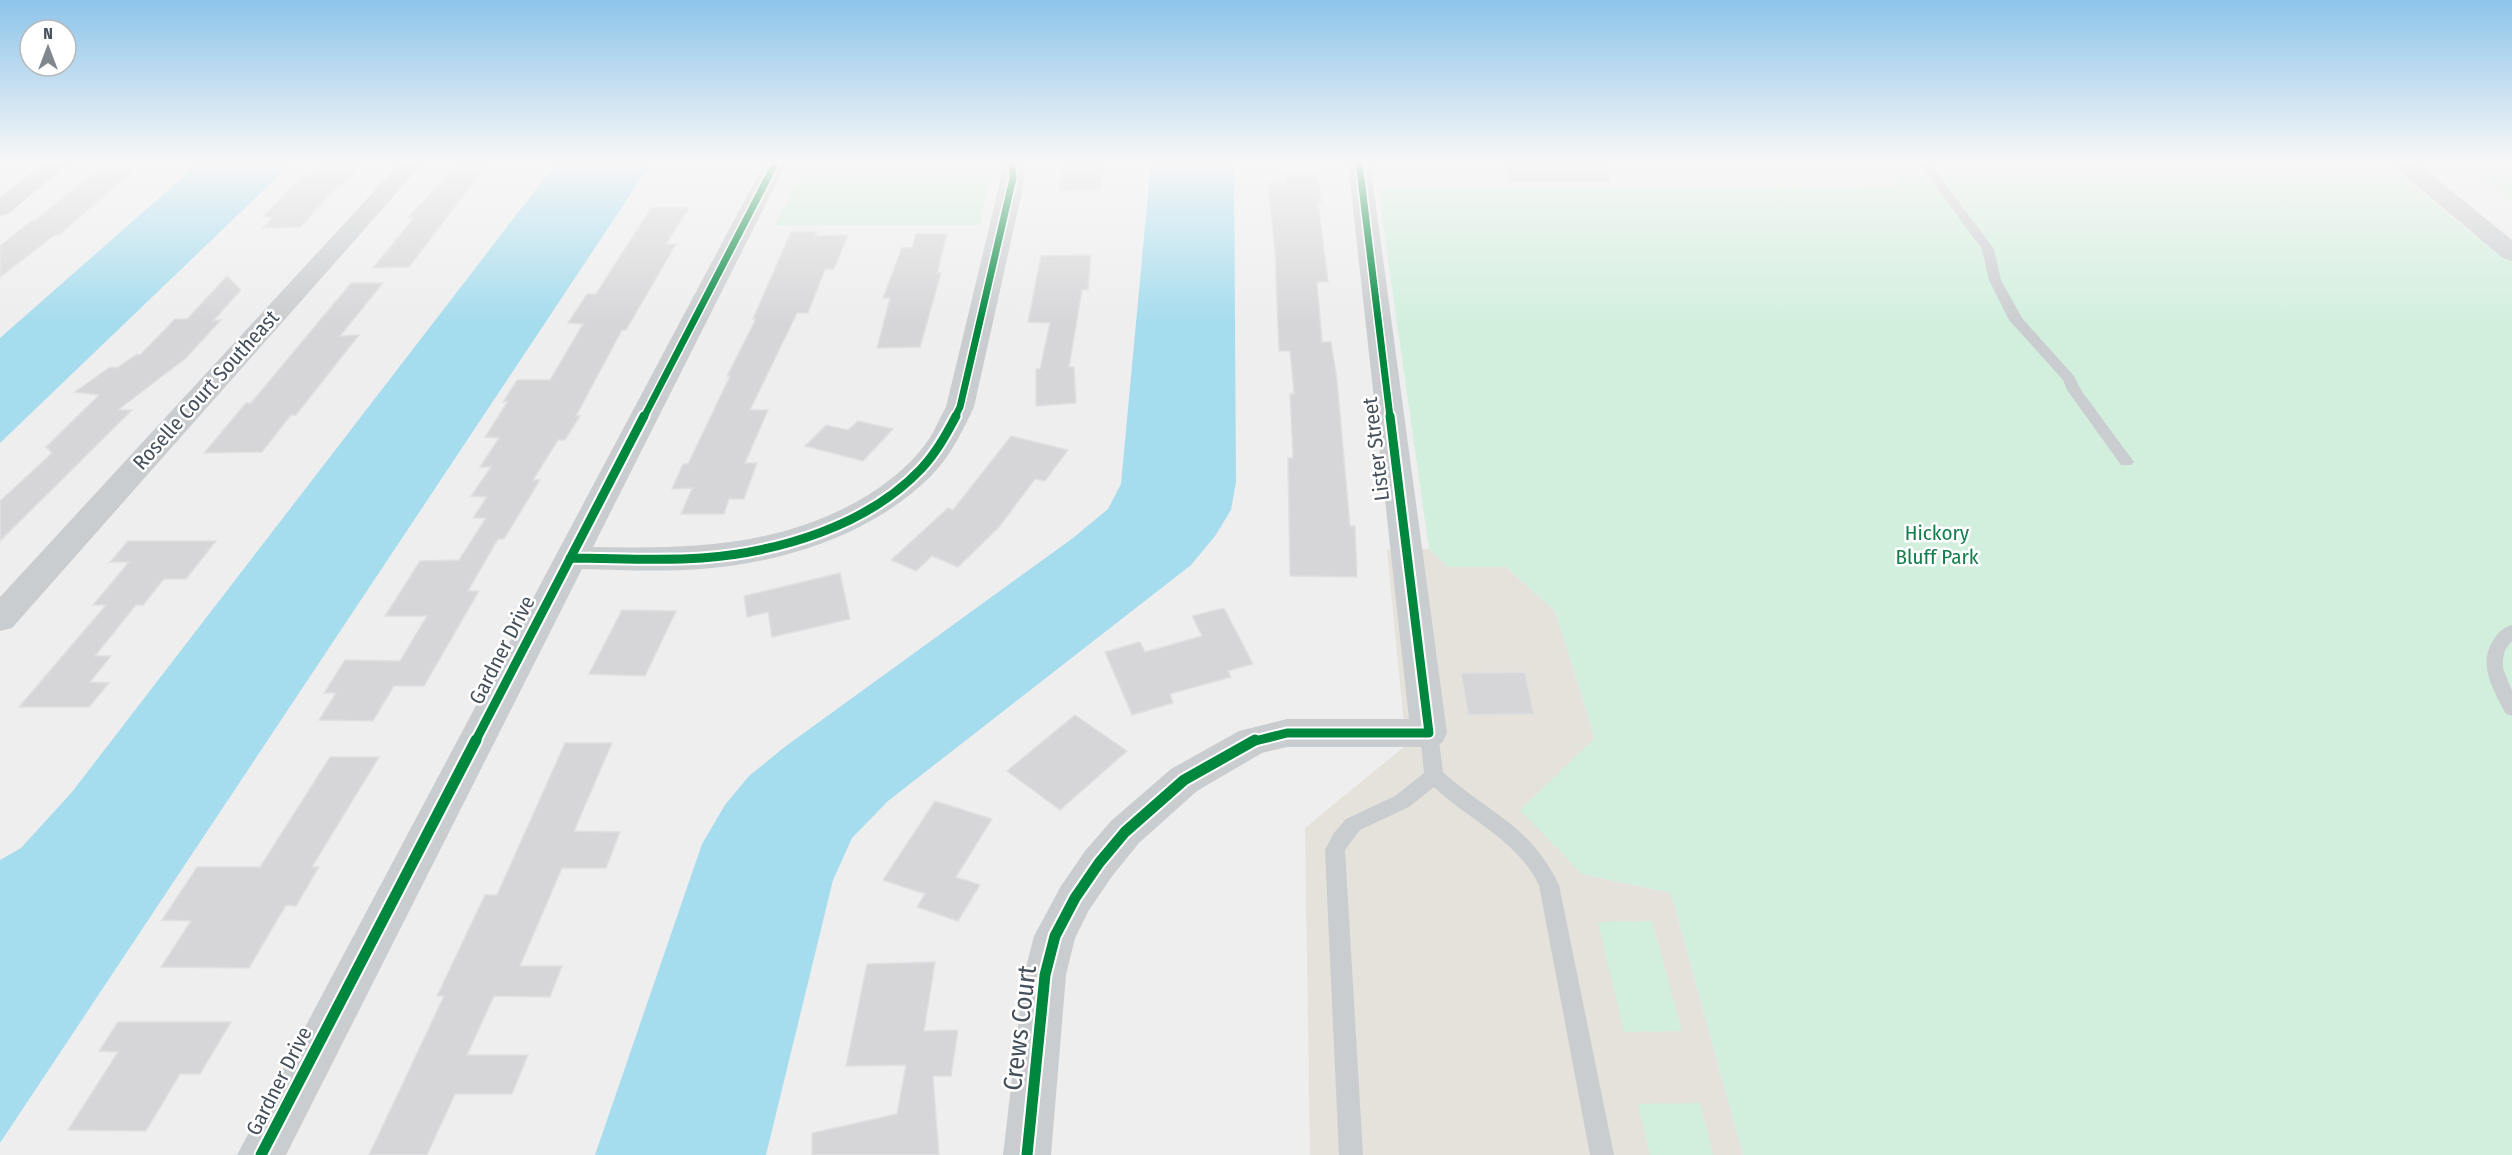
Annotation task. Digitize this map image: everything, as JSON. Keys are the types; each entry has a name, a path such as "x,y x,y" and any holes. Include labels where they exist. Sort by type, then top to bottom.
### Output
{"street":[{"name":"Roselle Court Southeast","path":"0,619 364,216"},
{"name":"Gardner Drive","path":"261,1155 748,216"},
{"path":"570,558 719,556 759,549 797,539 850,517 896,491 920,471 939,450 952,428 960,407 1004,216"},
{"name":"Lister Street","path":"1366,216 1429,733"},
{"path":"2474,216 2501,236 2512,253"},
{"name":"Crews Court","path":"1027,1155 1045,975 1055,936 1075,898 1099,863 1125,832 1185,780 1252,741 1287,733 1429,733"}],"lane":[{"path":"1963,216 1988,249 1995,280 2016,320 2069,379 2126,462"},
{"path":"2512,631 2501,639 2492,656 2494,669 2512,709"},
{"path":"1429,733 1434,775 1462,801 1514,835 1542,868 1549,885 1602,1155"},
{"path":"1351,1155 1335,850 1346,829 1358,820 1399,804 1434,775"}],"shaded area":[{"path":"1429,549 1448,567 1506,567 1555,611 1595,738 1582,874 1671,893 1743,1155 1310,1155 1305,828 1406,745 1387,550"}],"green space":[{"path":"779,216 982,216 980,225 775,225"},
{"name":"Hickory Bluff Park","path":"1382,216 2450,216 2476,237 2512,242 2512,1155 1743,1155 1671,893 1582,874 1520,810 1595,738 1555,611 1506,567 1448,567 1429,549"},
{"path":"1652,921 1682,1031 1624,1032 1598,922"},
{"path":"1700,1103 1713,1155 1650,1155 1638,1104"}],"water":[{"path":"139,216 237,216 0,443 0,338"},
{"path":"516,216 616,216 0,1143 0,860 21,848 72,792"},
{"path":"1146,216 1234,216 1236,482 1231,510 1215,536 1191,565 888,801 852,838 833,880 766,1155 595,1155 702,844 725,805 749,776 786,746 1073,538 1108,509 1121,484"}],"building":[{"path":"41,216 81,216 59,235 55,235 0,277 0,246 31,221"},
{"path":"310,216 300,227 263,228 273,217 263,217"},
{"path":"410,216 448,216 409,267 373,268 414,218 408,218"},
{"path":"646,216 684,216 666,244 676,244 626,330 622,330 576,416 580,416 565,440 558,440 533,480 540,480 504,539 498,539 468,591 479,591 424,686 394,686 373,721 319,720 336,693 324,693 345,660 400,661 427,616 385,616 420,561 459,560 486,518 473,518 487,497 471,496 491,467 480,467 499,438 485,437 508,401 503,402 517,380 550,380 583,324 568,323 587,294 596,294"},
{"path":"1271,216 1320,216 1328,282 1317,282 1322,342 1331,342 1337,380 1350,526 1355,526 1357,577 1290,576 1288,458 1293,458 1290,394 1294,394 1290,351 1279,351"},
{"path":"791,232 817,232 815,236 848,235 834,269 825,269 808,313 797,313 750,410 768,410 745,463 757,463 744,499 729,499 724,514 681,514 692,488 672,489 683,464 688,464 730,376 727,376 756,319 753,319"},
{"path":"916,234 947,234 937,273 941,273 920,347 877,348 890,298 883,298 902,248 912,248"},
{"path":"1091,255 1088,290 1082,290 1069,367 1074,367 1076,403 1036,406 1036,369 1040,369 1050,323 1028,322 1041,256"},
{"path":"227,276 241,290 213,321 221,320 186,358 118,410 132,410 0,541 0,501 52,453 46,447 99,395 75,392 110,367 117,368 137,354 140,355 175,319 187,319"},
{"path":"351,283 383,283 340,336 359,335 296,415 291,415 262,452 204,453 246,403 251,403"},
{"path":"858,421 893,429 863,461 805,446 826,425 848,430"},
{"path":"1011,436 1068,450 1045,481 1035,479 999,527 958,567 932,556 916,571 891,560 948,508 953,510"},
{"path":"128,541 216,541 186,579 164,579 143,605 136,605 95,656 111,656 90,682 109,683 89,707 19,707 106,605 93,605 129,562 110,562"},
{"path":"840,573 850,619 772,637 768,612 747,617 744,596"},
{"path":"1224,608 1253,664 1228,671 1231,677 1170,694 1173,703 1132,715 1105,652 1140,642 1145,652 1202,636 1192,616"},
{"path":"622,610 676,611 645,676 589,674"},
{"path":"1525,672 1534,714 1468,715 1461,673"},
{"path":"1075,715 1127,751 1060,810 1007,771"},
{"path":"565,743 612,743 574,831 620,832 606,868 562,868 520,966 562,966 550,997 494,996 467,1055 528,1055 512,1094 455,1094 427,1155 369,1155 444,996 437,996 485,895 497,895"},
{"path":"330,757 379,757 312,867 319,867 296,906 286,905 249,968 161,967 191,921 162,920 197,867 260,867"},
{"path":"935,801 992,819 956,877 980,885 958,921 917,907 925,894 883,880"},
{"path":"935,962 924,1031 958,1030 951,1076 933,1076 939,1155 812,1155 812,1133 897,1114 906,1065 846,1066 867,964"},
{"path":"118,1022 231,1022 200,1074 180,1074 146,1131 68,1130 118,1052 99,1051"}],"cycle path":[{"path":"261,1155 748,216"},
{"path":"570,558 702,558 756,550 828,529 862,513 893,493 921,469 943,440 960,407 1004,216"},
{"path":"1027,1155 1045,975 1055,936 1075,898 1099,863 1125,832 1184,780 1252,741 1287,733 1429,733 1366,216"}]}
